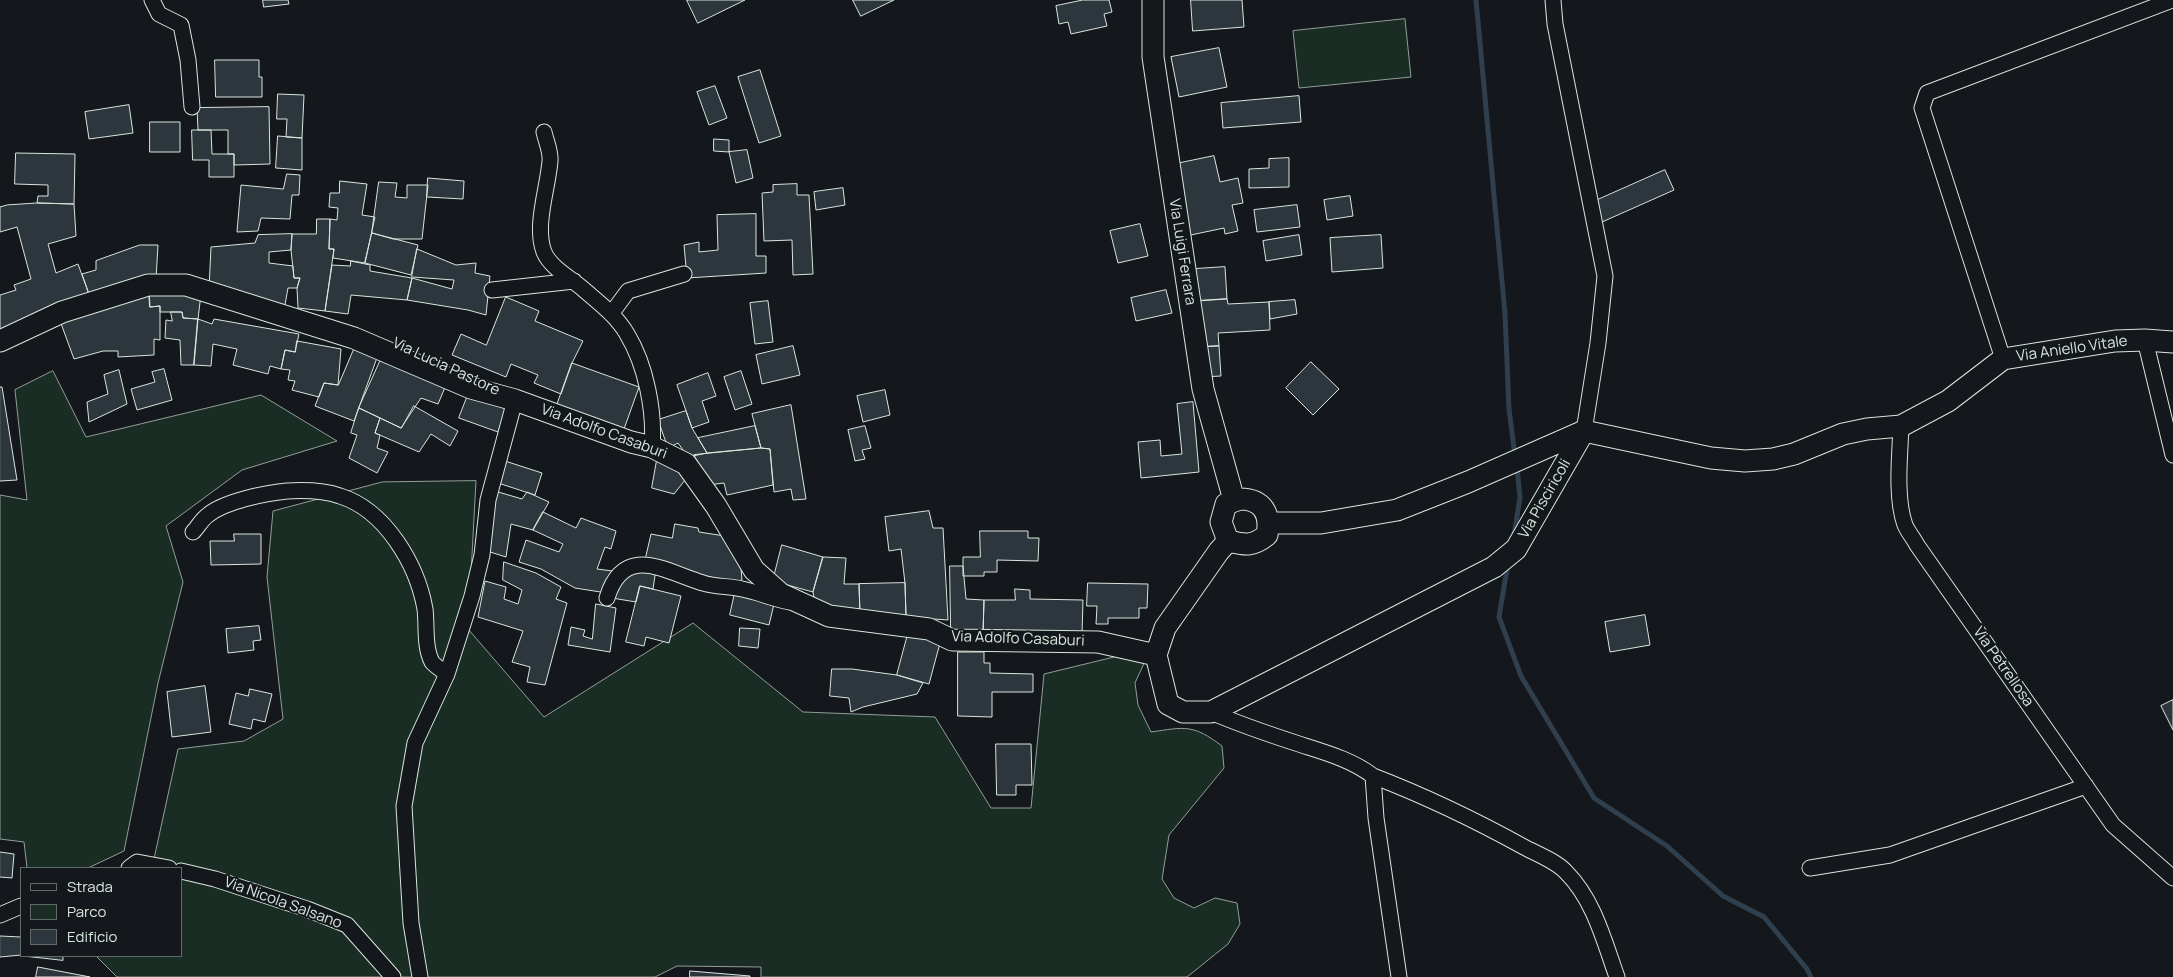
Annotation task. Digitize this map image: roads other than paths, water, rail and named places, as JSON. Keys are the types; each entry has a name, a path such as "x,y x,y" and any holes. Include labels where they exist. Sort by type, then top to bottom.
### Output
{"street":[{"path":"152,0 159,14 181,25 188,60 192,107"},
{"name":"Via Luigi Ferrara","path":"1153,0 1153,57 1203,389 1234,500"},
{"path":"1553,0 1555,24 1605,276 1598,343 1579,440"},
{"path":"2003,359 1922,108 1927,93 2172,0"},
{"path":"544,132 550,160 540,230 544,252 556,267 611,314 627,334 643,372 654,426 652,447"},
{"path":"611,314 628,292 684,274"},
{"path":"492,290 574,281"},
{"name":"Via Lucia Pastore","path":"0,341 62,312 148,285 186,285 354,338 470,388 515,400"},
{"path":"2145,340 2173,455"},
{"name":"Via Aniello Vitale","path":"1901,426 1948,401 2003,359 2115,341 2145,340 2173,342"},
{"path":"420,977 411,923 404,806 415,743 447,674 472,596 482,555 488,500 515,400"},
{"name":"Via Adolfo Casaburi","path":"515,400 631,442 652,447 686,464 716,506 754,570 782,594 829,616 929,629 952,640 1098,642 1156,655"},
{"path":"1269,523 1321,523 1397,510 1468,482 1544,447 1579,440 1745,461 1773,459 1794,454 1843,434 1867,429 1901,426"},
{"name":"Via Petrellosa","path":"1901,426 1899,471 1905,524 1917,545 2113,825 2173,878"},
{"name":"Via Pisciricoli","path":"1211,712 1494,567 1516,549 1579,440"},
{"path":"193,532 208,514 266,493 317,491 341,496 362,507 389,532 413,571 424,609 427,640 432,662 447,674"},
{"path":"1245,499 1255,501 1266,510 1269,523 1267,535 1259,541 1244,545 1228,541 1222,522 1222,514 1226,504 1234,500 1245,499"},
{"path":"1228,541 1165,628 1156,655 1168,704 1183,712 1211,712 1239,724 1340,758 1362,768 1373,776 1409,790 1492,830 1566,871 1581,891 1597,920 1617,977"},
{"path":"608,598 611,585 622,572 635,566 653,564 705,584 743,589 770,599 804,605"},
{"path":"1373,776 1376,818 1399,977"},
{"path":"1810,868 1890,855 2086,786"},
{"path":"130,867 137,862 164,867"},
{"name":"Via Nicola Salsano","path":"182,871 215,879 307,909 347,925 393,977"},
{"path":"0,915 20,906"}],"waterway":[{"path":"1476,0 1505,314 1509,409 1515,456"},
{"path":"1514,535 1520,498 1517,467"},
{"path":"1508,563 1499,617 1521,676 1594,798 1667,846 1723,896 1764,917 1807,969 1811,977"}]}
